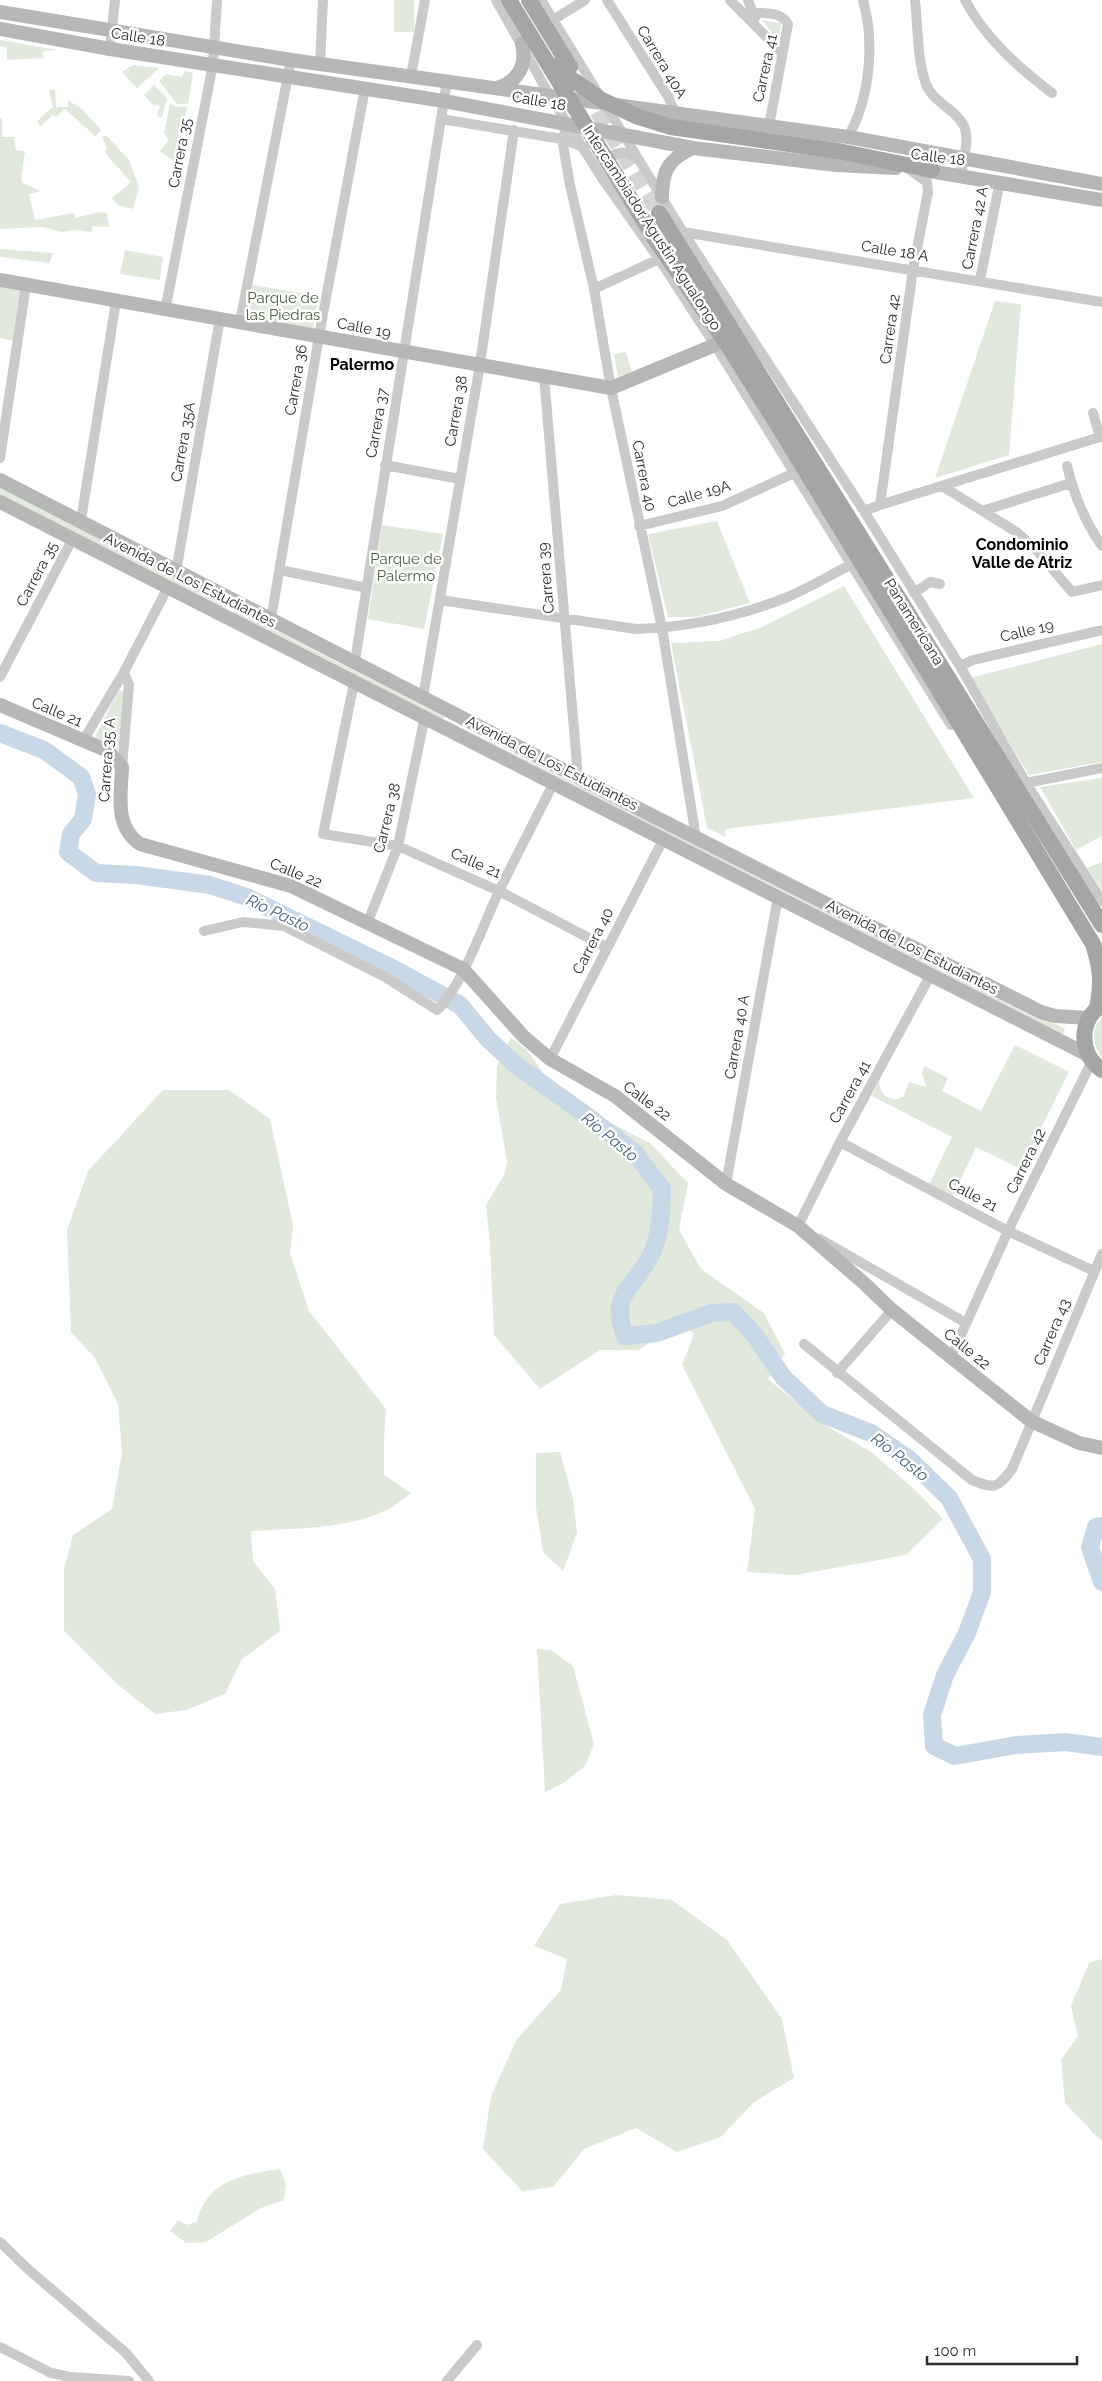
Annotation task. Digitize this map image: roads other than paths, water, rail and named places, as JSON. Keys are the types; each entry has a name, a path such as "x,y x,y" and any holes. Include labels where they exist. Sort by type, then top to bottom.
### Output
{"main road":[{"name":"Intercambiador Agustin Agualongo","path":"509,0 655,239 729,347 782,432 958,729 1093,944 1101,967"},
{"path":"529,0 570,67"},
{"name":"Calle 18","path":"0,12 291,60 848,137 1102,184"},
{"name":"Calle 18","path":"0,29 110,49 444,101 694,148 836,165 932,170 1102,200"},
{"path":"495,88 507,85 517,77 523,67 522,43"},
{"path":"545,60 602,100 636,116 671,127 838,151 932,170"},
{"path":"662,197 662,181 668,166 679,154 694,148"},
{"name":"Intercambiador Agustin Agualongo","path":"659,213 725,319"},
{"name":"Calle 19","path":"0,280 165,311 220,318 611,388"},
{"name":"Panamericana","path":"725,319 925,624 1095,898 1102,925"},
{"path":"611,388 715,345"},
{"name":"Avenida de Los Estudiantes","path":"0,480 81,520 176,572 355,661 1041,1012 1055,1016 1096,1011"},
{"name":"Avenida de Los Estudiantes","path":"0,502 931,974 1094,1062"},
{"path":"107,555 115,547 115,540"},
{"path":"228,618 225,614 228,606 241,605"},
{"name":"Calle 21","path":"0,705 108,751 122,767"},
{"path":"462,735 467,735 472,730 468,719"},
{"name":"Carrera 35 A","path":"122,767 120,810 122,822 132,838 140,844"},
{"name":"Calle 22","path":"140,844 292,886 461,974 524,1037 550,1059 615,1096 726,1184 798,1226 892,1310 1031,1421 1079,1444 1102,1448"},
{"path":"1094,1062 1084,1043 1085,1030 1096,1011 1101,990 1101,967"}],"street":[{"path":"110,49 115,0"},
{"name":"Carrera 35","path":"165,311 213,64 218,0"},
{"path":"320,64 323,0"},
{"path":"411,76 425,0"},
{"path":"496,0 522,43 550,96 569,123 602,178 659,259 715,345 850,565 958,729"},
{"path":"541,0 683,232 864,512 914,593 925,624 960,666 1026,783 1095,898"},
{"path":"553,20 585,0"},
{"name":"Carrera 40A","path":"607,0 669,98 675,113"},
{"path":"730,0 782,53"},
{"name":"Carrera 41","path":"748,0 759,28"},
{"path":"848,137 862,105 868,47 868,21 863,0"},
{"name":"Carrera 42 A","path":"915,0 926,84 934,96 964,126 966,135 961,175"},
{"path":"965,0 977,22 1025,72 1052,93"},
{"path":"742,13 754,14"},
{"name":"Carrera 41","path":"754,14 776,14 785,18 788,30 769,126"},
{"path":"16,32 18,15"},
{"path":"240,322 291,60"},
{"name":"Carrera 37","path":"355,661 447,81"},
{"name":"Carrera 36","path":"271,619 319,336 365,88"},
{"path":"441,119 562,139 584,147"},
{"path":"562,139 569,123"},
{"name":"Carrera 38","path":"424,697 480,364 514,130"},
{"name":"Carrera 40","path":"562,139 570,185 594,289 638,526 662,628 696,837"},
{"path":"602,178 602,169 606,160 613,155 622,152 631,154 638,159"},
{"name":"Carrera 42","path":"880,504 913,269 928,192 927,182 908,169"},
{"name":"Carrera 42 A","path":"980,280 1000,181"},
{"name":"Calle 18 A","path":"683,232 980,280 1102,302"},
{"path":"594,289 659,259"},
{"path":"0,458 26,285"},
{"path":"81,520 116,301"},
{"name":"Carrera 35A","path":"176,572 220,318"},
{"name":"Carrera 39","path":"544,376 578,776"},
{"path":"864,512 880,504 1100,437 1093,413"},
{"path":"385,465 460,479"},
{"path":"1068,466 1072,483 1087,523 1102,546"},
{"name":"Calle 19A","path":"638,526 722,506 794,473"},
{"path":"982,511 1072,483"},
{"path":"942,486 1018,533 1039,553 1072,592 1102,585"},
{"name":"Carrera 35","path":"0,677 73,538"},
{"path":"440,600 636,629 662,628 704,623 787,598 850,565"},
{"path":"280,570 367,588"},
{"path":"914,593 930,582 940,584"},
{"name":"Carrera 35 A","path":"83,741 124,672 168,586"},
{"name":"Calle 19","path":"960,666 973,660 1102,630"},
{"name":"Carrera 35 A","path":"122,767 129,685 124,672"},
{"name":"Calle 21","path":"354,683 323,834 398,846 499,891 606,947"},
{"name":"Carrera 38","path":"363,922 398,846 425,716"},
{"path":"1026,783 1102,768"},
{"path":"204,931 244,922 284,926 385,977 437,1010 448,1000 499,891 553,784"},
{"name":"Carrera 40","path":"550,1059 606,947 664,838"},
{"name":"Carrera 40 A","path":"726,1184 778,897"},
{"name":"Carrera 41","path":"798,1226 840,1142 931,974"},
{"name":"Carrera 42","path":"951,1357 1008,1231 1094,1062"},
{"name":"Calle 21","path":"840,1142 1008,1231 1094,1271"},
{"path":"798,1226 966,1323"},
{"name":"Carrera 43","path":"804,1344 837,1373 972,1480 990,1487 998,1486 1012,1469 1102,1254"},
{"path":"837,1373 892,1310"},
{"path":"0,2242 29,2270 126,2353 149,2381"},
{"path":"447,2381 477,2346"},
{"path":"0,2347 50,2373 70,2377 129,2381"}],"waterway":[{"name":"Río Pasto","path":"0,733 44,750 81,777 87,794 83,819 71,834 68,852 96,873 136,875 210,885 247,897 392,968 460,1005 488,1039 516,1065 635,1153 662,1189 660,1224 654,1249 621,1301 621,1322 625,1336 657,1333 711,1313 733,1312 754,1334 783,1377 822,1414 871,1433 910,1460 949,1498 982,1559 982,1592 967,1633 945,1675 932,1715 934,1746 955,1756 1016,1745 1066,1742 1102,1747"},
{"name":"Río Pasto","path":"1102,1526 1096,1527 1090,1547 1102,1582"}],"tunnel":[{"path":"585,91 659,213"}],"district":[{"name":"Palermo","path":"362,364"},
{"name":"Condominio Valle de Atriz","path":"1022,553"}],"park label":[{"name":"Parque de las Piedras","path":"283,306"},
{"name":"Parque de Palermo","path":"406,568"}]}
